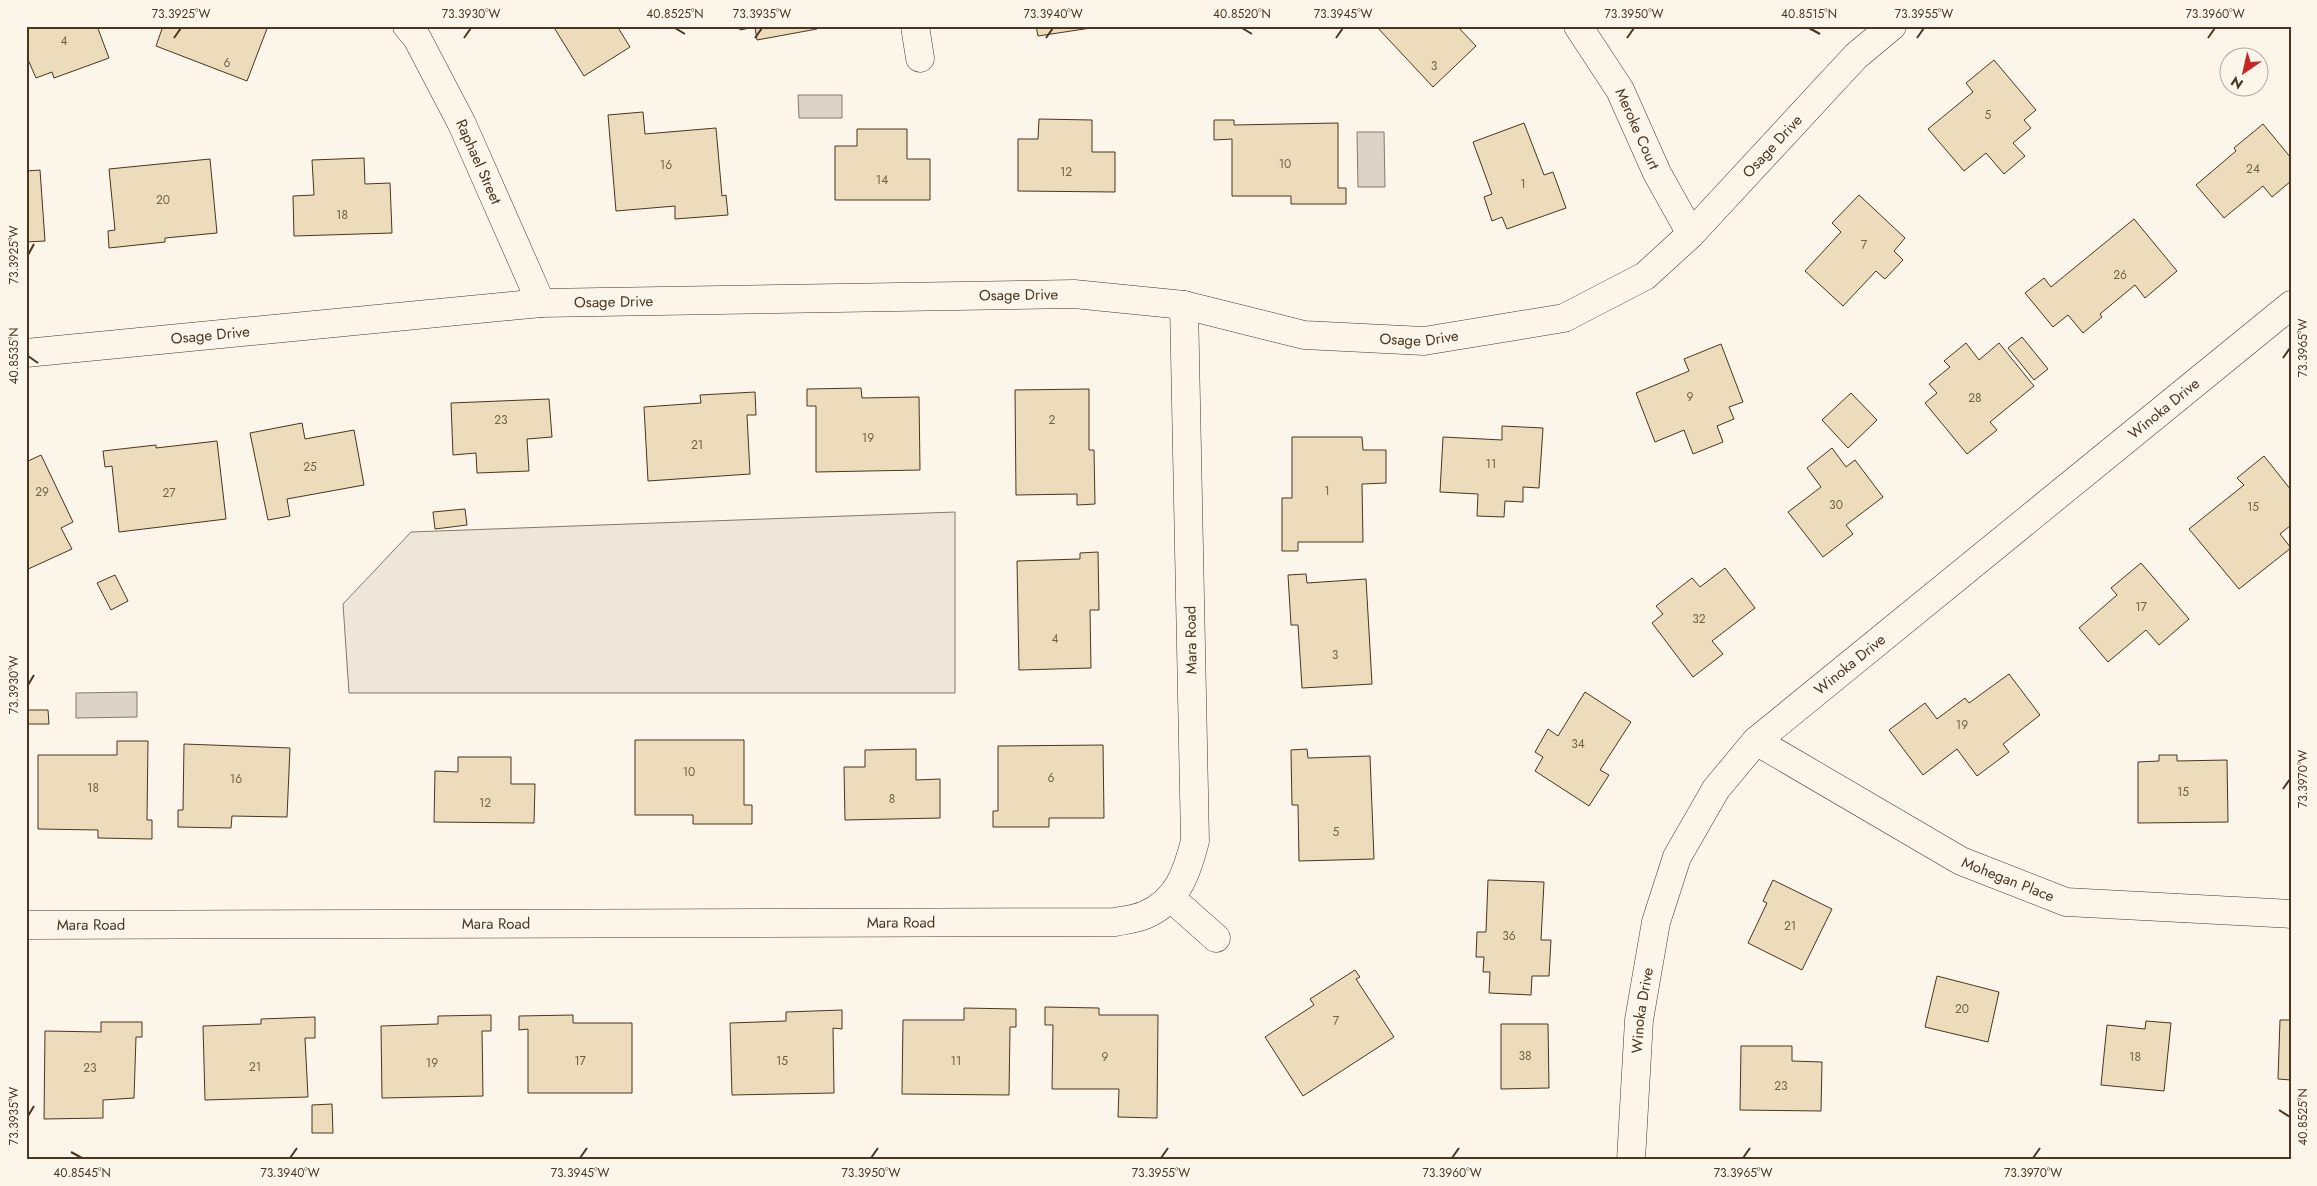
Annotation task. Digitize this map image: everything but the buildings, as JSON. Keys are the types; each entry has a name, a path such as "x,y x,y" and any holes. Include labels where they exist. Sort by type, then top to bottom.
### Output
{"street":[{"name":"Raphael Street","path":"407,26 417,38 462,124 541,303"},
{"path":"914,26 920,58"},
{"name":"Meroke Court","path":"1578,26 1620,90 1657,173 1691,234"},
{"name":"Osage Drive","path":"26,353 541,303 1074,294 1184,305 1304,335 1424,341 1564,318 1645,276 1691,234 1856,56 1892,26"},
{"name":"Mara Road","path":"26,925 1115,922 1146,915 1171,898 1188,870 1195,841 1184,305"},
{"name":"Winoka Drive","path":"1631,1160 1639,1020 1656,922 1677,856 1716,789 1756,741 2291,305"},
{"name":"Mohegan Place","path":"1756,741 1961,861 2066,902 2291,914"},
{"path":"1171,898 1216,938"}],"shaded area":[{"path":"798,95 842,95 842,118 799,118"},
{"path":"1357,132 1384,132 1385,187 1358,187"},
{"path":"955,512 955,693 349,693 343,604 411,532"},
{"path":"137,692 137,717 76,718 76,693"}]}
